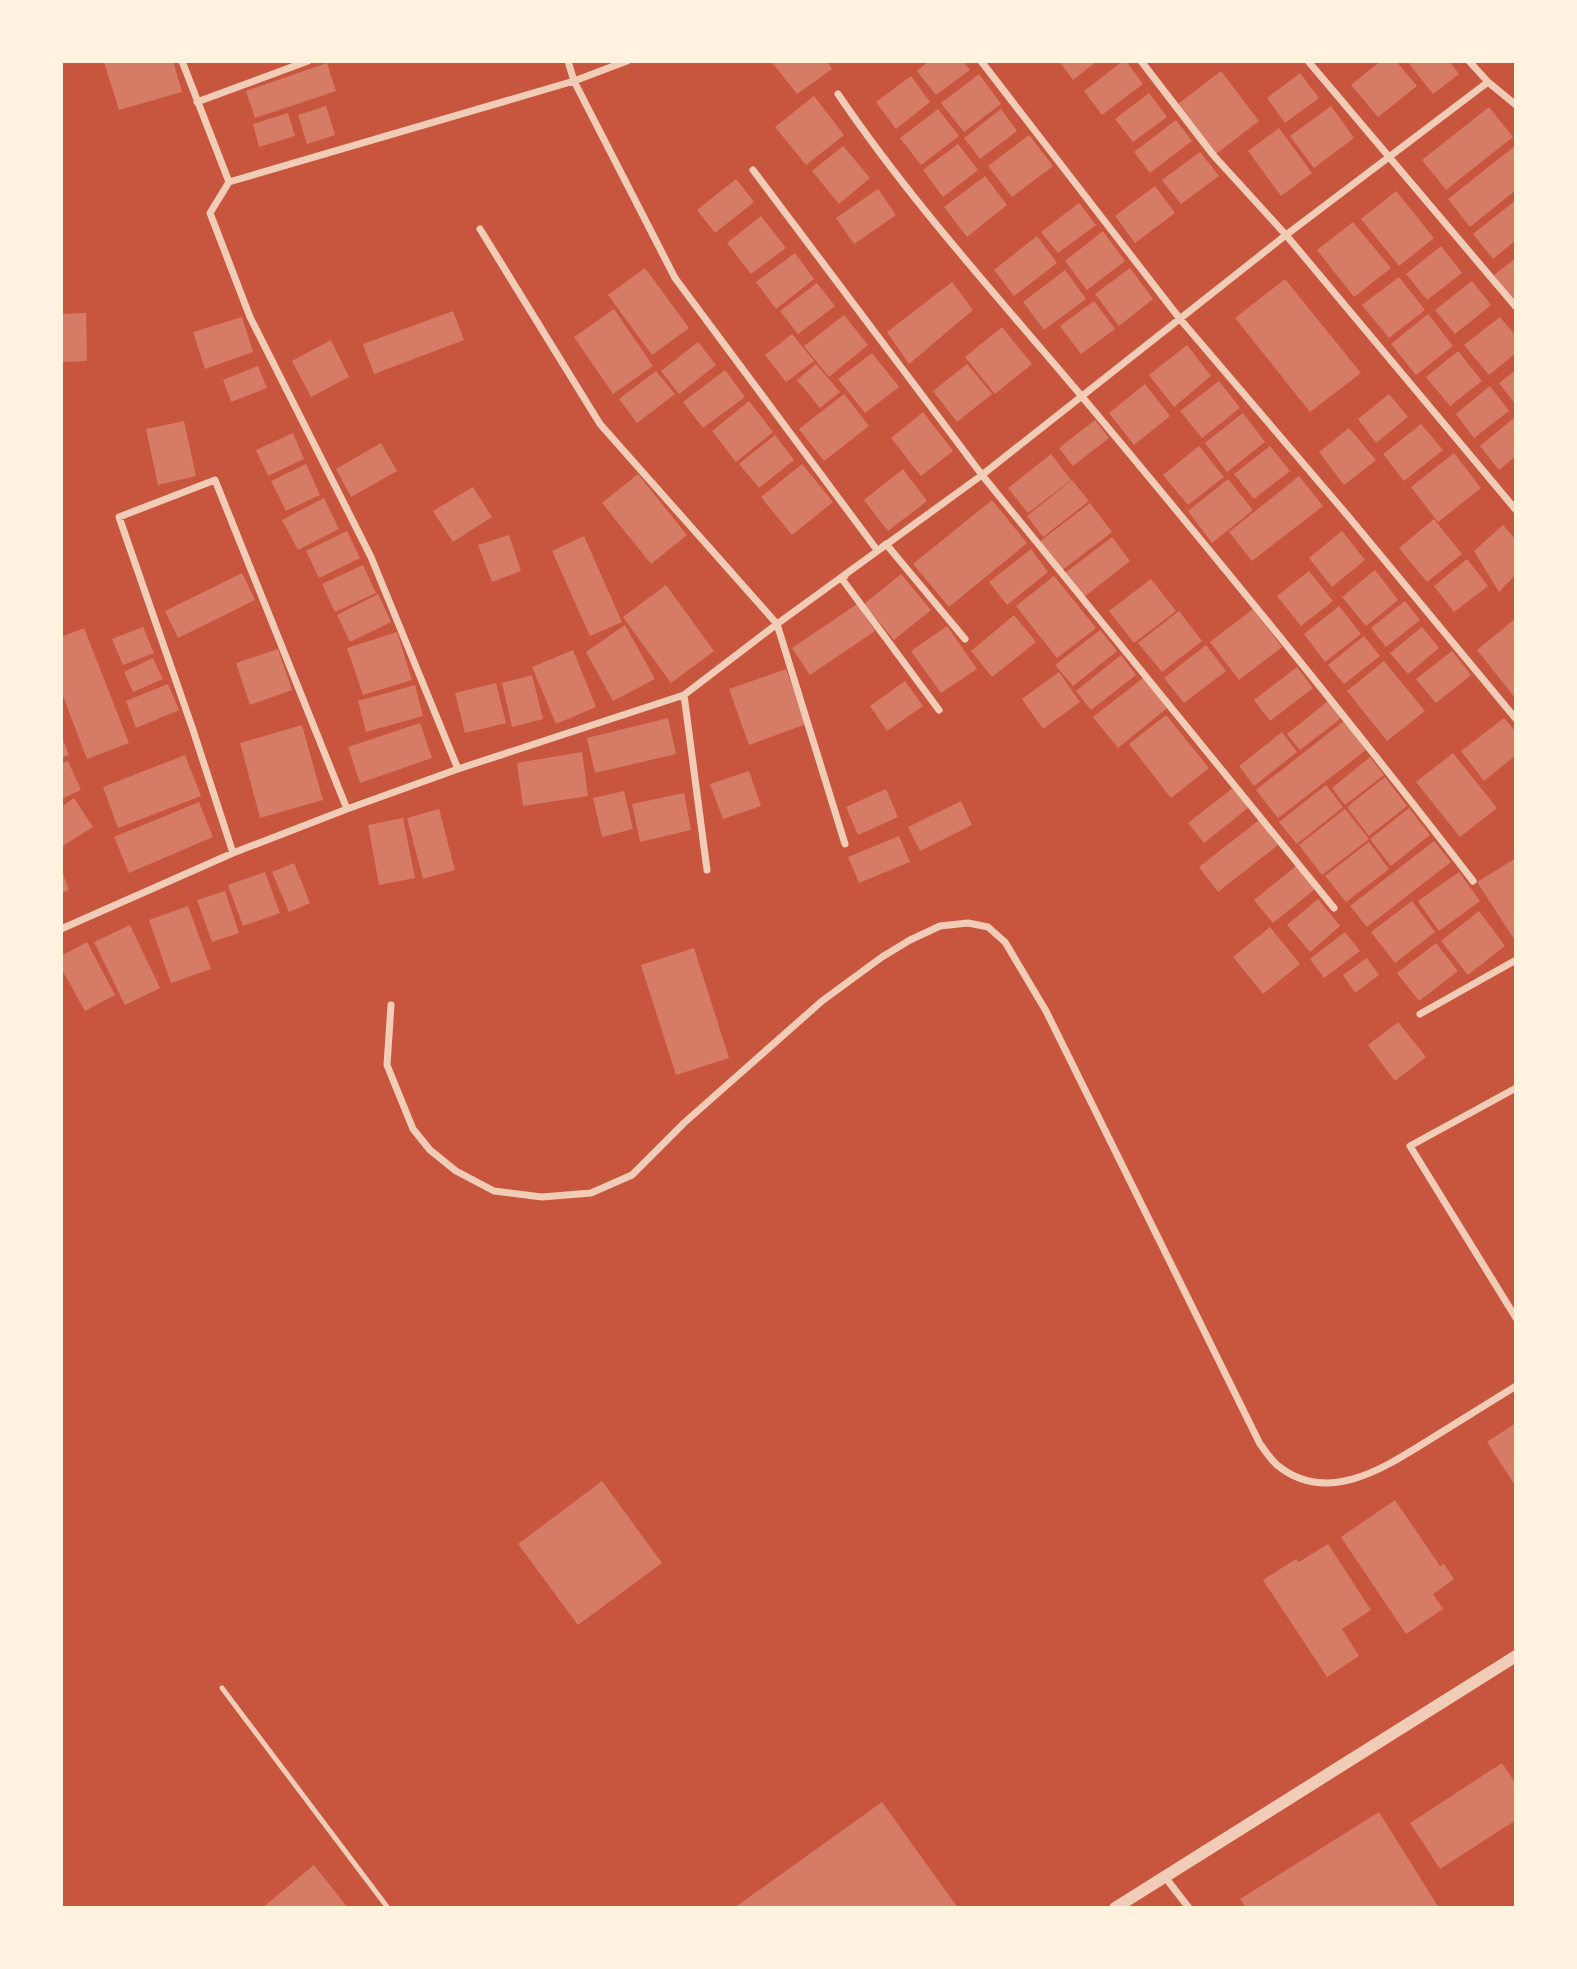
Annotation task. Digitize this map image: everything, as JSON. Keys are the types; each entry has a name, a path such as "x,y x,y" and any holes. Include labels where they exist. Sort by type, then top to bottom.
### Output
{"street":[{"path":"182,61 229,182"},
{"path":"197,103 308,61"},
{"path":"568,61 574,81 675,278 877,550"},
{"path":"458,769 371,557 250,317 210,213 229,182 574,81 627,61"},
{"path":"981,61 1180,319 1516,719"},
{"path":"1141,61 1214,156 1286,235 1516,510"},
{"path":"1308,61 1516,307"},
{"path":"1469,61 1488,82 1516,105"},
{"path":"61,929 233,853 347,809 458,769 684,695 982,475 1286,235 1488,82"},
{"path":"838,94 869,140 931,218 1280,634 1473,881"},
{"path":"753,170 982,475 1334,908"},
{"path":"480,229 600,424 777,624 845,844"},
{"path":"233,853 119,517 203,484 215,480 347,809"},
{"path":"939,710 842,579 886,544 965,639"},
{"path":"684,695 707,870"},
{"path":"391,1005 387,1065 414,1129 430,1150 456,1171 494,1191 541,1197 591,1193 632,1174 776,1040 822,1001 883,957 940,926 968,923 988,927 1005,942 1046,1011 1260,1444 1276,1464 1298,1478 1324,1484 1352,1480 1384,1468 1516,1385"},
{"path":"1420,1014 1516,960"},
{"path":"1516,1088 1410,1146 1516,1318"},
{"path":"1115,1908 1516,1656"},
{"path":"1165,1877 1189,1908"}],"lane":[{"path":"222,1688 388,1908"}],"building":[{"path":"173,61 182,92 119,110 104,62"},
{"path":"771,61 827,61 832,69 797,94"},
{"path":"929,61 963,61 970,70 936,95 917,71"},
{"path":"1059,61 1097,61 1073,80"},
{"path":"1126,61 1143,84 1102,115 1084,91"},
{"path":"1381,61 1396,61 1417,86 1378,117 1351,85"},
{"path":"1407,61 1449,61 1459,74 1433,94"},
{"path":"327,63 336,91 255,118 246,91"},
{"path":"1221,71 1259,121 1216,154 1178,104"},
{"path":"1300,73 1319,98 1285,123 1267,98"},
{"path":"979,74 1001,104 964,132 941,103"},
{"path":"911,76 930,102 896,129 876,102"},
{"path":"1149,93 1167,117 1133,142 1115,119"},
{"path":"814,96 844,135 806,165 775,127"},
{"path":"326,106 335,135 307,144 298,115"},
{"path":"1331,106 1354,138 1314,168 1290,136"},
{"path":"1489,107 1513,137 1446,190 1422,160"},
{"path":"938,109 959,136 921,165 900,138"},
{"path":"1001,109 1017,131 980,159 964,138"},
{"path":"288,113 295,136 259,147 253,124"},
{"path":"1176,120 1192,141 1150,173 1134,152"},
{"path":"1279,128 1312,173 1281,196 1248,151"},
{"path":"1029,135 1053,166 1012,197 988,166"},
{"path":"958,144 978,170 943,197 923,170"},
{"path":"1516,145 1516,190 1470,227 1448,199"},
{"path":"843,146 870,178 839,204 812,171"},
{"path":"1200,152 1219,176 1181,204 1162,180"},
{"path":"985,176 1007,205 967,237 944,207"},
{"path":"736,179 754,202 715,233 697,210"},
{"path":"1155,186 1175,213 1135,243 1115,216"},
{"path":"878,189 896,215 854,244 836,218"},
{"path":"1396,191 1434,238 1399,266 1361,219"},
{"path":"1516,200 1516,240 1493,259 1473,234"},
{"path":"1079,203 1096,225 1058,253 1041,232"},
{"path":"761,216 786,248 751,274 727,243"},
{"path":"1353,222 1391,268 1354,297 1317,250"},
{"path":"1103,231 1125,261 1087,290 1065,261"},
{"path":"1037,236 1057,263 1014,296 994,270"},
{"path":"1441,246 1462,273 1427,300 1406,274"},
{"path":"795,253 814,279 776,309 756,282"},
{"path":"1516,258 1516,300 1514,302 1494,275"},
{"path":"645,268 689,328 652,355 608,295"},
{"path":"1130,268 1153,299 1119,326 1095,294"},
{"path":"1065,270 1086,299 1044,330 1023,302"},
{"path":"1399,277 1425,310 1389,338 1362,305"},
{"path":"1285,279 1361,373 1310,412 1235,318"},
{"path":"1472,281 1491,305 1455,334 1435,310"},
{"path":"952,282 973,310 909,364 887,332"},
{"path":"817,283 835,306 798,334 780,311"},
{"path":"1094,301 1115,329 1081,354 1060,326"},
{"path":"614,309 653,366 613,394 574,337"},
{"path":"453,311 464,340 374,374 363,344"},
{"path":"86,313 87,361 61,362 61,314"},
{"path":"1428,314 1453,346 1416,375 1391,344"},
{"path":"844,315 868,345 829,377 804,346"},
{"path":"242,317 253,352 205,369 193,332"},
{"path":"1500,317 1516,336 1516,353 1489,375 1464,345"},
{"path":"1002,327 1032,364 995,394 965,357"},
{"path":"792,334 814,361 786,382 765,355"},
{"path":"331,340 349,377 311,397 292,361"},
{"path":"698,342 716,365 679,394 661,371"},
{"path":"1187,345 1211,376 1174,407 1149,375"},
{"path":"1458,351 1482,381 1450,406 1426,377"},
{"path":"872,353 899,387 865,413 838,379"},
{"path":"816,364 840,392 820,408 797,380"},
{"path":"967,364 992,394 957,422 933,391"},
{"path":"258,366 267,388 231,402 223,380"},
{"path":"725,370 745,397 703,428 683,402"},
{"path":"1516,370 1516,405 1499,383"},
{"path":"656,371 675,394 637,423 619,399"},
{"path":"1219,381 1240,408 1202,438 1180,411"},
{"path":"1145,384 1170,416 1134,445 1109,413"},
{"path":"1490,386 1509,411 1474,438 1456,414"},
{"path":"844,394 869,426 824,461 799,429"},
{"path":"1389,394 1408,417 1376,443 1358,419"},
{"path":"749,401 773,432 736,462 712,431"},
{"path":"923,412 953,451 921,476 891,438"},
{"path":"1243,413 1265,442 1227,472 1205,443"},
{"path":"1514,418 1516,456 1499,470 1480,446"},
{"path":"1095,420 1109,438 1073,466 1059,448"},
{"path":"184,421 196,476 158,485 146,429"},
{"path":"1421,424 1443,450 1404,481 1383,454"},
{"path":"1349,428 1376,460 1344,485 1319,452"},
{"path":"293,433 304,459 268,476 256,450"},
{"path":"775,435 794,460 759,488 739,464"},
{"path":"381,443 397,471 351,497 336,469"},
{"path":"1199,446 1224,477 1188,505 1163,475"},
{"path":"1270,446 1290,471 1254,499 1234,474"},
{"path":"1454,453 1481,488 1438,522 1411,487"},
{"path":"1051,454 1071,480 1028,513 1008,488"},
{"path":"306,464 320,495 286,511 271,481"},
{"path":"802,464 833,502 792,535 761,497"},
{"path":"903,469 927,501 888,531 864,500"},
{"path":"638,474 687,535 651,564 602,503"},
{"path":"1299,476 1323,506 1252,561 1229,532"},
{"path":"1228,479 1253,510 1212,543 1188,511"},
{"path":"1072,480 1089,501 1043,537 1027,516"},
{"path":"473,487 492,517 453,542 433,511"},
{"path":"324,498 339,529 298,550 282,520"},
{"path":"992,500 1027,543 949,607 913,564"},
{"path":"1090,503 1112,532 1061,571 1039,542"},
{"path":"1434,519 1462,554 1427,582 1399,548"},
{"path":"1503,525 1516,540 1516,574 1499,592 1474,551"},
{"path":"347,531 360,558 319,578 306,551"},
{"path":"1342,531 1365,560 1332,587 1309,558"},
{"path":"509,535 521,571 492,582 478,545"},
{"path":"584,536 622,622 590,636 552,551"},
{"path":"1112,537 1130,561 1084,597 1065,573"},
{"path":"1031,549 1048,572 1007,605 989,582"},
{"path":"1467,559 1488,586 1454,612 1434,586"},
{"path":"363,565 376,593 335,612 322,584"},
{"path":"1375,570 1398,600 1366,626 1342,597"},
{"path":"1309,571 1333,601 1301,626 1277,596"},
{"path":"242,573 255,600 178,638 165,611"},
{"path":"901,574 931,610 894,640 864,604"},
{"path":"1054,576 1096,628 1057,658 1016,606"},
{"path":"1151,579 1176,611 1134,643 1109,611"},
{"path":"666,585 714,651 671,683 623,617"},
{"path":"378,594 391,622 350,642 337,615"},
{"path":"1405,601 1420,620 1386,647 1371,628"},
{"path":"857,604 875,631 810,675 792,648"},
{"path":"1339,606 1361,634 1325,662 1304,634"},
{"path":"1253,609 1282,647 1239,680 1210,642"},
{"path":"1179,611 1202,641 1162,672 1138,643"},
{"path":"1014,615 1036,642 992,677 971,651"},
{"path":"1516,618 1516,699 1477,650"},
{"path":"625,625 655,679 613,701 586,652"},
{"path":"947,626 977,669 941,693 911,651"},
{"path":"143,627 154,653 123,665 112,639"},
{"path":"1422,627 1439,648 1408,674 1390,653"},
{"path":"84,628 129,743 87,759 61,691 61,637"},
{"path":"1100,630 1117,651 1073,686 1055,665"},
{"path":"397,632 412,680 363,695 347,648"},
{"path":"1364,636 1380,656 1344,684 1328,665"},
{"path":"1206,645 1226,671 1184,703 1164,678"},
{"path":"278,649 292,690 250,705 236,663"},
{"path":"573,650 596,707 556,724 532,667"},
{"path":"1452,651 1471,675 1436,703 1416,679"},
{"path":"1121,655 1136,675 1091,710 1076,691"},
{"path":"153,658 163,679 133,692 124,672"},
{"path":"1384,661 1425,711 1387,741 1347,691"},
{"path":"1297,667 1313,688 1270,721 1254,700"},
{"path":"786,669 806,724 749,745 729,689"},
{"path":"1059,672 1080,702 1043,729 1022,699"},
{"path":"532,675 543,719 512,727 502,683"},
{"path":"1143,678 1167,708 1118,748 1093,717"},
{"path":"905,681 923,706 887,731 870,706"},
{"path":"496,683 506,723 465,733 455,693"},
{"path":"168,684 179,710 136,728 126,701"},
{"path":"415,685 423,716 366,732 358,701"},
{"path":"1328,701 1341,718 1300,750 1287,734"},
{"path":"1166,715 1209,768 1171,798 1129,744"},
{"path":"668,718 676,754 595,773 587,738"},
{"path":"1504,718 1516,732 1516,755 1484,781 1461,751"},
{"path":"1344,721 1366,750 1278,818 1256,790"},
{"path":"420,723 432,758 360,783 348,747"},
{"path":"302,725 323,800 260,818 240,743"},
{"path":"1282,732 1297,752 1254,786 1239,766"},
{"path":"61,735 69,755 61,758"},
{"path":"582,752 588,796 523,806 517,763"},
{"path":"1453,753 1497,808 1460,837 1416,782"},
{"path":"185,755 201,796 118,828 103,787"},
{"path":"1370,757 1384,775 1345,805 1332,788"},
{"path":"68,761 81,790 61,799 61,764"},
{"path":"749,771 761,806 723,819 710,784"},
{"path":"1385,777 1407,806 1369,836 1347,807"},
{"path":"1326,785 1343,807 1297,844 1279,822"},
{"path":"1233,788 1248,808 1204,843 1188,823"},
{"path":"886,789 898,817 858,835 846,807"},
{"path":"624,791 633,829 602,837 593,798"},
{"path":"684,793 691,830 640,842 632,804"},
{"path":"74,798 93,827 61,847 61,807"},
{"path":"961,801 972,825 920,851 908,827"},
{"path":"199,802 213,837 129,873 114,837"},
{"path":"1409,808 1430,835 1391,866 1370,839"},
{"path":"439,809 455,870 423,879 407,818"},
{"path":"1345,809 1369,839 1322,875 1299,845"},
{"path":"403,818 415,878 379,885 368,825"},
{"path":"1259,820 1278,845 1218,892 1199,867"},
{"path":"899,836 910,862 859,883 848,857"},
{"path":"1434,841 1451,862 1367,927 1350,906"},
{"path":"1369,842 1389,869 1346,902 1325,876"},
{"path":"1516,858 1516,942 1477,882"},
{"path":"294,863 310,903 289,912 272,872"},
{"path":"1296,866 1315,889 1273,923 1254,900"},
{"path":"61,868 69,890 61,893"},
{"path":"265,872 280,913 243,926 228,885"},
{"path":"1459,872 1480,901 1439,931 1418,901"},
{"path":"225,891 239,933 212,942 197,900"},
{"path":"1318,899 1340,926 1310,952 1287,925"},
{"path":"1412,901 1435,932 1395,963 1371,932"},
{"path":"188,906 211,969 171,983 149,920"},
{"path":"1479,911 1505,946 1468,975 1441,941"},
{"path":"130,925 160,988 125,1005 94,942"},
{"path":"1270,927 1300,964 1263,994 1233,957"},
{"path":"1345,932 1360,951 1324,978 1310,959"},
{"path":"87,942 115,995 85,1011 61,968 61,956"},
{"path":"1436,943 1458,971 1419,1001 1397,973"},
{"path":"694,948 729,1058 676,1075 641,965"},
{"path":"1367,958 1379,975 1355,993 1343,975"},
{"path":"1398,1022 1426,1057 1395,1081 1368,1045"},
{"path":"1516,1423 1516,1487 1487,1442"},
{"path":"602,1481 662,1563 578,1625 518,1544"},
{"path":"1395,1500 1440,1566 1444,1564 1454,1579 1433,1594 1443,1609 1406,1634 1341,1537"},
{"path":"1328,1544 1371,1610 1342,1629 1359,1656 1327,1677 1263,1580 1296,1559 1299,1562"},
{"path":"1502,1763 1516,1784 1516,1820 1440,1869 1410,1823"},
{"path":"882,1802 958,1908 734,1908"},
{"path":"1379,1812 1439,1908 1246,1908 1240,1899"},
{"path":"314,1865 348,1908 262,1908"}]}
